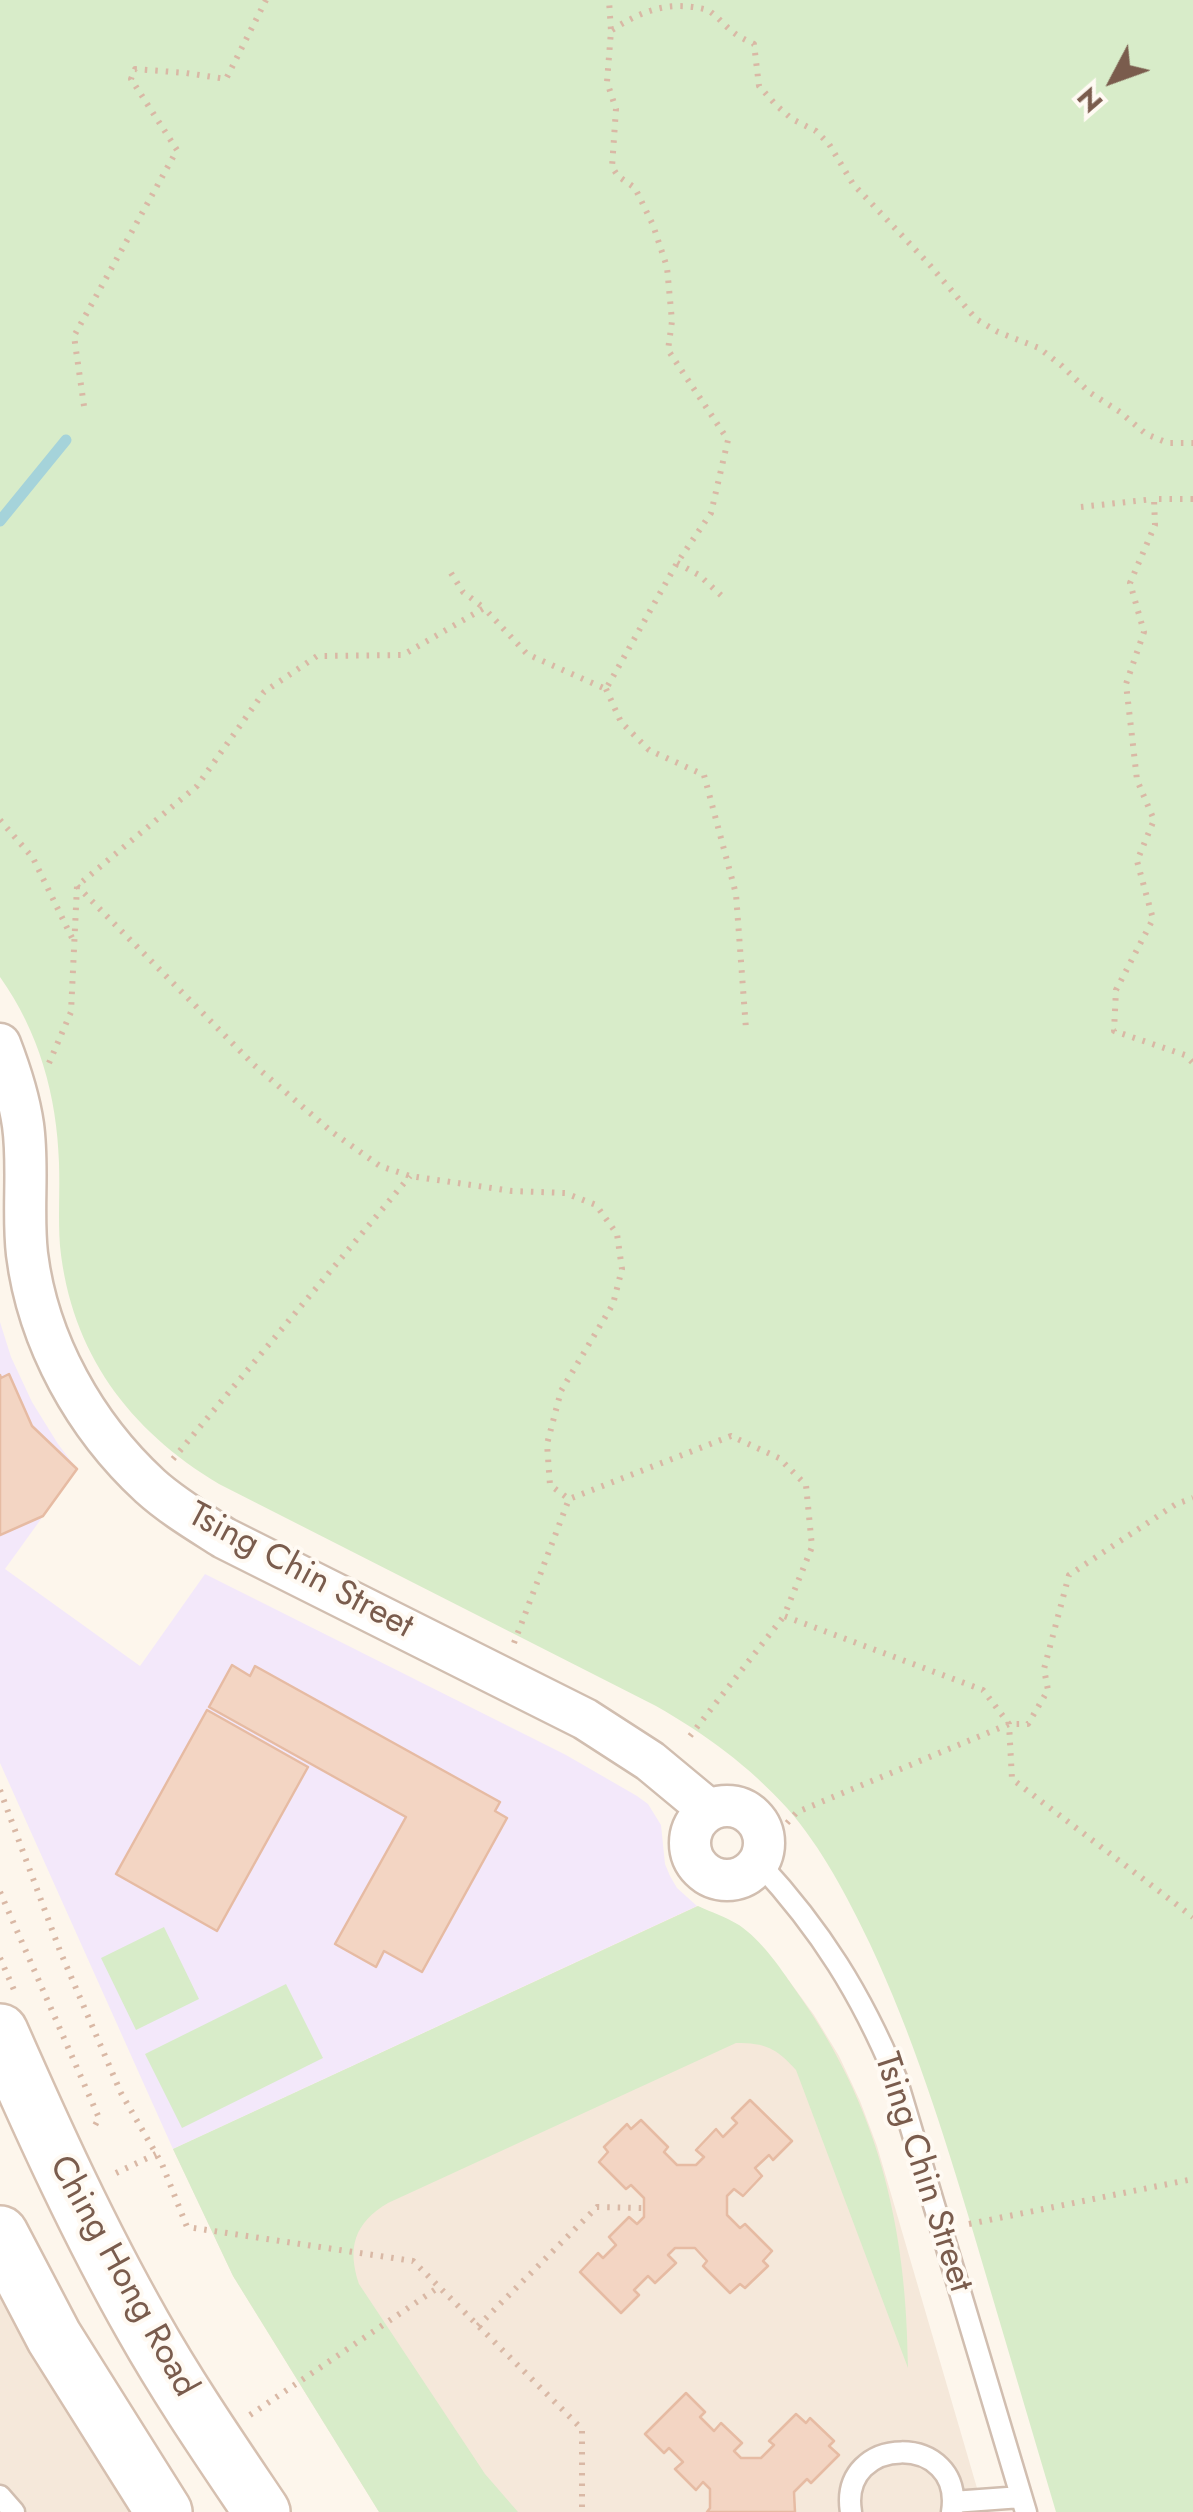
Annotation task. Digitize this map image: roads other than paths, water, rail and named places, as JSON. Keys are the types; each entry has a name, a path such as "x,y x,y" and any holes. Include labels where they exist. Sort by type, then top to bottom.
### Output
{"main road":[{"name":"Ching Hong Road","path":"0,2032 52,2152 144,2328 262,2512"},
{"path":"6,2262 164,2512"}],"street":[{"name":"Tsing Chin Street","path":"0,1044 15,1085 23,1126 27,1256 36,1300 69,1382 92,1421 120,1456 151,1487 224,1538 585,1719 650,1760 709,1810 720,1806 744,1810 761,1828 764,1851 759,1863"},
{"path":"709,1810 692,1828 689,1840 695,1864 704,1874 728,1881 751,1872 759,1863"}],"lane":[{"name":"Tsing Chin Street","path":"759,1863 805,1915 846,1974 896,2078 1024,2504"},
{"path":"851,2512 852,2485 861,2470 875,2458 910,2451 941,2468 950,2484 952,2507 1024,2504"},
{"path":"0,2496 14,2512"}],"waterway":[{"path":"0,521 66,440"}]}
